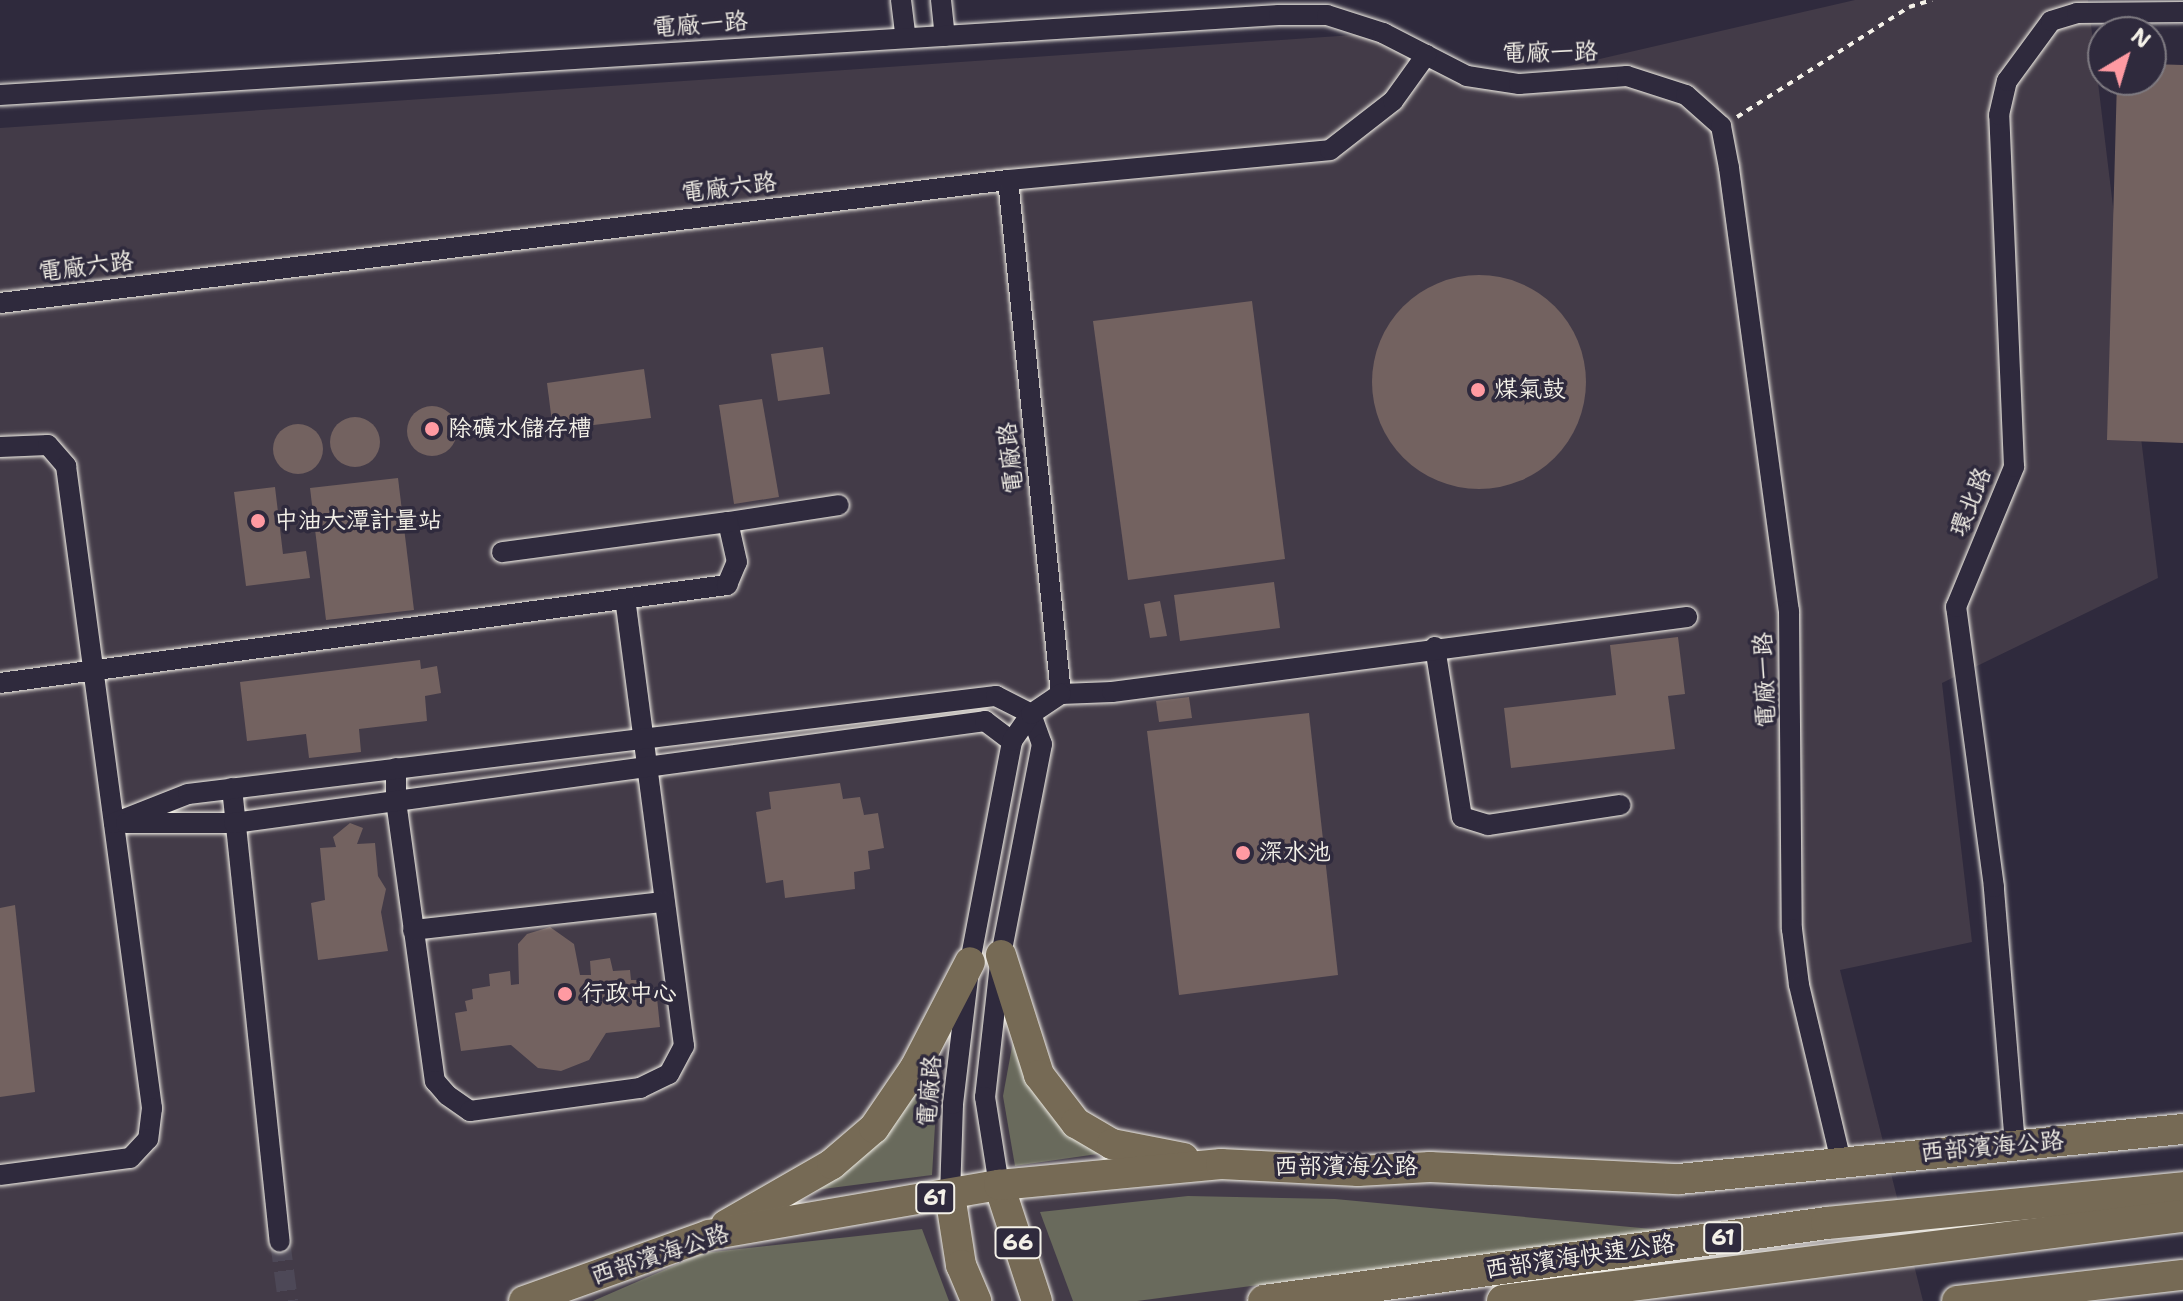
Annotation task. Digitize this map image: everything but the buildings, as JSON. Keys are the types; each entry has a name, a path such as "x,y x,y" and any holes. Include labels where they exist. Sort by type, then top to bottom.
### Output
{"highway":[{"name":"西部濱海快速公路","path":"1264,1301 1827,1223 2183,1188"},
{"name":"西部濱海快速公路","path":"1503,1301 2183,1216"}],"main road":[{"path":"1001,955 1039,1075 1076,1123 1112,1144 1221,1164"},
{"path":"709,1235 832,1164 874,1128 915,1068 970,962"},
{"name":"西部濱海公路","path":"524,1301 709,1235 999,1185 1221,1164 1358,1171 1430,1167 1679,1179 2183,1129"},
{"name":"66","path":"999,1185 1037,1301"},
{"name":"66","path":"950,1195 961,1265 976,1301"},
{"path":"1957,1301 2183,1275"}],"street":[{"path":"901,0 906,38"},
{"path":"941,0 945,36"},
{"name":"環北路","path":"2015,1145 1994,887 1956,607 2014,467 1999,115 2007,81 2051,21 2077,13 2183,12"},
{"name":"電廠一路","path":"0,95 1327,15 1383,33 1467,76 1519,84 1627,76 1656,82 1686,95 1721,126 1789,611 1792,929 1799,985 1841,1161"},
{"name":"電廠六路","path":"0,303 1008,180 1330,150 1393,101 1426,55"},
{"name":"電廠路","path":"950,1195 953,1104 970,962 1012,741 1031,714 1061,694 1008,180"},
{"path":"0,447 48,445 66,466 152,1108 148,1139 130,1158 0,1175"},
{"path":"502,552 839,505"},
{"path":"0,683 727,585 737,562 728,522"},
{"path":"396,768 396,801 435,1081 470,1111 640,1088 669,1074 684,1046 662,902 648,765 625,599"},
{"path":"1061,694 1112,692 1435,647 1687,617"},
{"path":"1435,647 1462,817 1488,825 1620,805"},
{"path":"114,823 188,794 642,736 996,696 1031,714 1042,744 1001,955 985,1097 999,1185"},
{"path":"114,823 234,823 985,721 1012,741"},
{"path":"232,788 280,1241"},
{"path":"413,930 662,902"}],"path":[{"path":"1721,126 1909,7 1932,0"}],"shaded area":[{"path":"1855,0 2088,0 2087,96 2100,96 2158,578 1942,683 1972,942 1840,970 1923,1301 0,1301 0,128 1368,34 1474,88"}],"green space":[{"path":"1014,1036 1111,1152 1015,1166 1003,1096"},
{"path":"939,1059 932,1175 815,1190 912,1098"},
{"path":"1188,1196 1335,1199 1673,1231 1137,1301 1073,1301 1040,1212"},
{"path":"922,1229 949,1301 593,1301 703,1253"}],"tunnel":[{"path":"280,1241 288,1301"}],"place":[{"name":"煤氣鼓","path":"1478,390"},
{"name":"除礦水儲存槽","path":"432,429"},
{"name":"中油大潭計量站","path":"258,521"},
{"name":"深水池","path":"1243,853"},
{"name":"行政中心","path":"565,994"}]}
